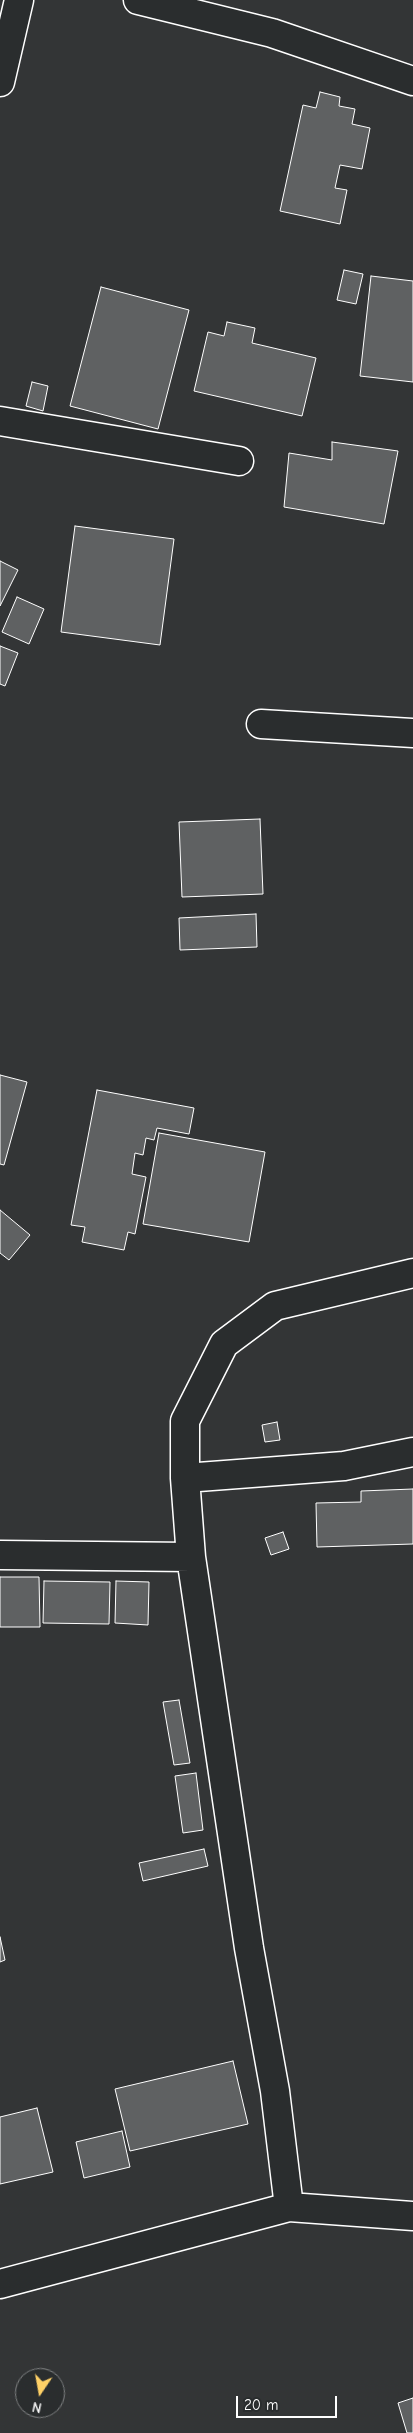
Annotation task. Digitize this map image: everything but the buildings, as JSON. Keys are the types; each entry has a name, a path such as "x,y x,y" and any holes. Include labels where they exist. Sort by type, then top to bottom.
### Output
{"street":[{"path":"0,82 19,0"},
{"path":"138,0 272,33 413,81"},
{"path":"0,421 239,461"},
{"path":"261,724 413,733"},
{"path":"289,2207 275,2091 249,1948 191,1557 185,1478 185,1421 224,1344 275,1306 413,1273"},
{"path":"185,1478 344,1466 413,1452"},
{"path":"0,1555 191,1557"},
{"path":"0,2284 289,2207 413,2216"}]}
